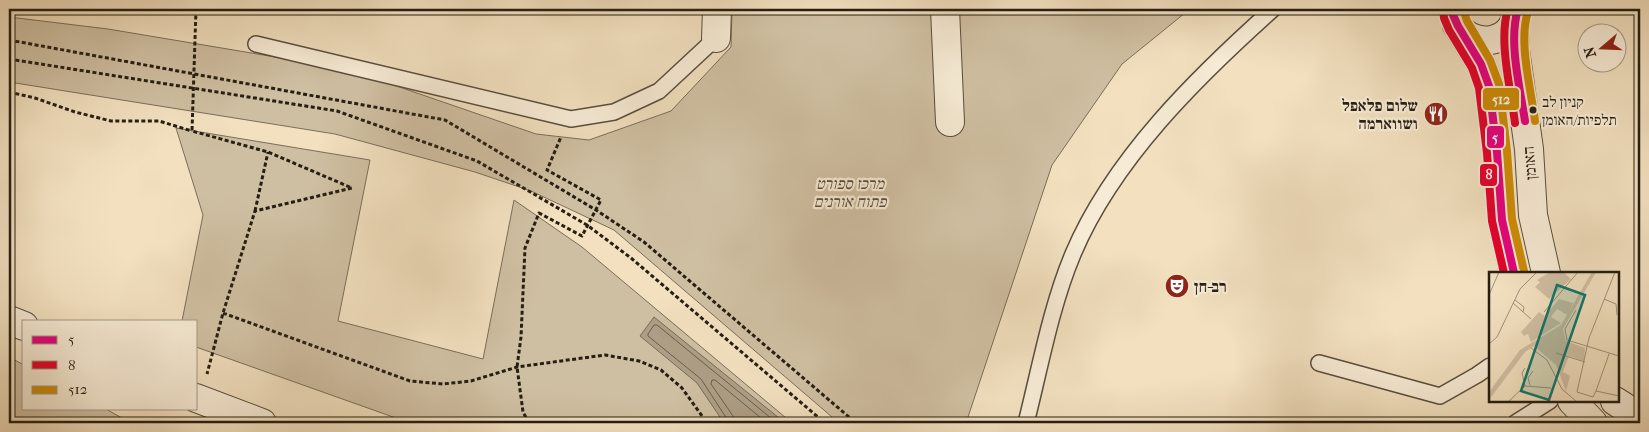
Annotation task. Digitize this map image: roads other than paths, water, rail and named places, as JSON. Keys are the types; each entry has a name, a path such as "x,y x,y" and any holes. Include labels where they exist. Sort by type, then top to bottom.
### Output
{"street":[{"path":"716,38 717,9"},
{"path":"945,9 950,122"},
{"path":"1455,17 1464,34 1482,41 1501,37 1509,31 1517,12"},
{"name":"האומן","path":"1517,12 1515,50 1529,148 1533,215 1546,272"},
{"name":"האומן","path":"1455,17 1481,64 1489,86 1497,152 1502,220 1514,272"},
{"path":"9,320 22,325"},
{"path":"198,399 262,423"},
{"path":"1573,402 1593,423"},
{"path":"1616,402 1640,418"}],"lane":[{"path":"1026,423 1058,296 1073,254 1097,207 1120,170 1197,80 1273,9"},
{"path":"256,44 571,118 614,112 659,91 716,38"},
{"path":"1319,363 1440,396 1489,367"},
{"path":"1515,423 1548,402"}],"water":[{"path":"654,317 784,422 724,423 697,383 640,336"}],"place":[{"name":"קניון לב תלפיות/האומן","path":"1533,110"},
{"name":"שלום פלאפל ושווארמה","path":"1436,114"},
{"name":"רב-חן","path":"1177,286"}],"park label":[{"name":"מרכז ספורט פתוח אורנים","path":"850,192"}]}
